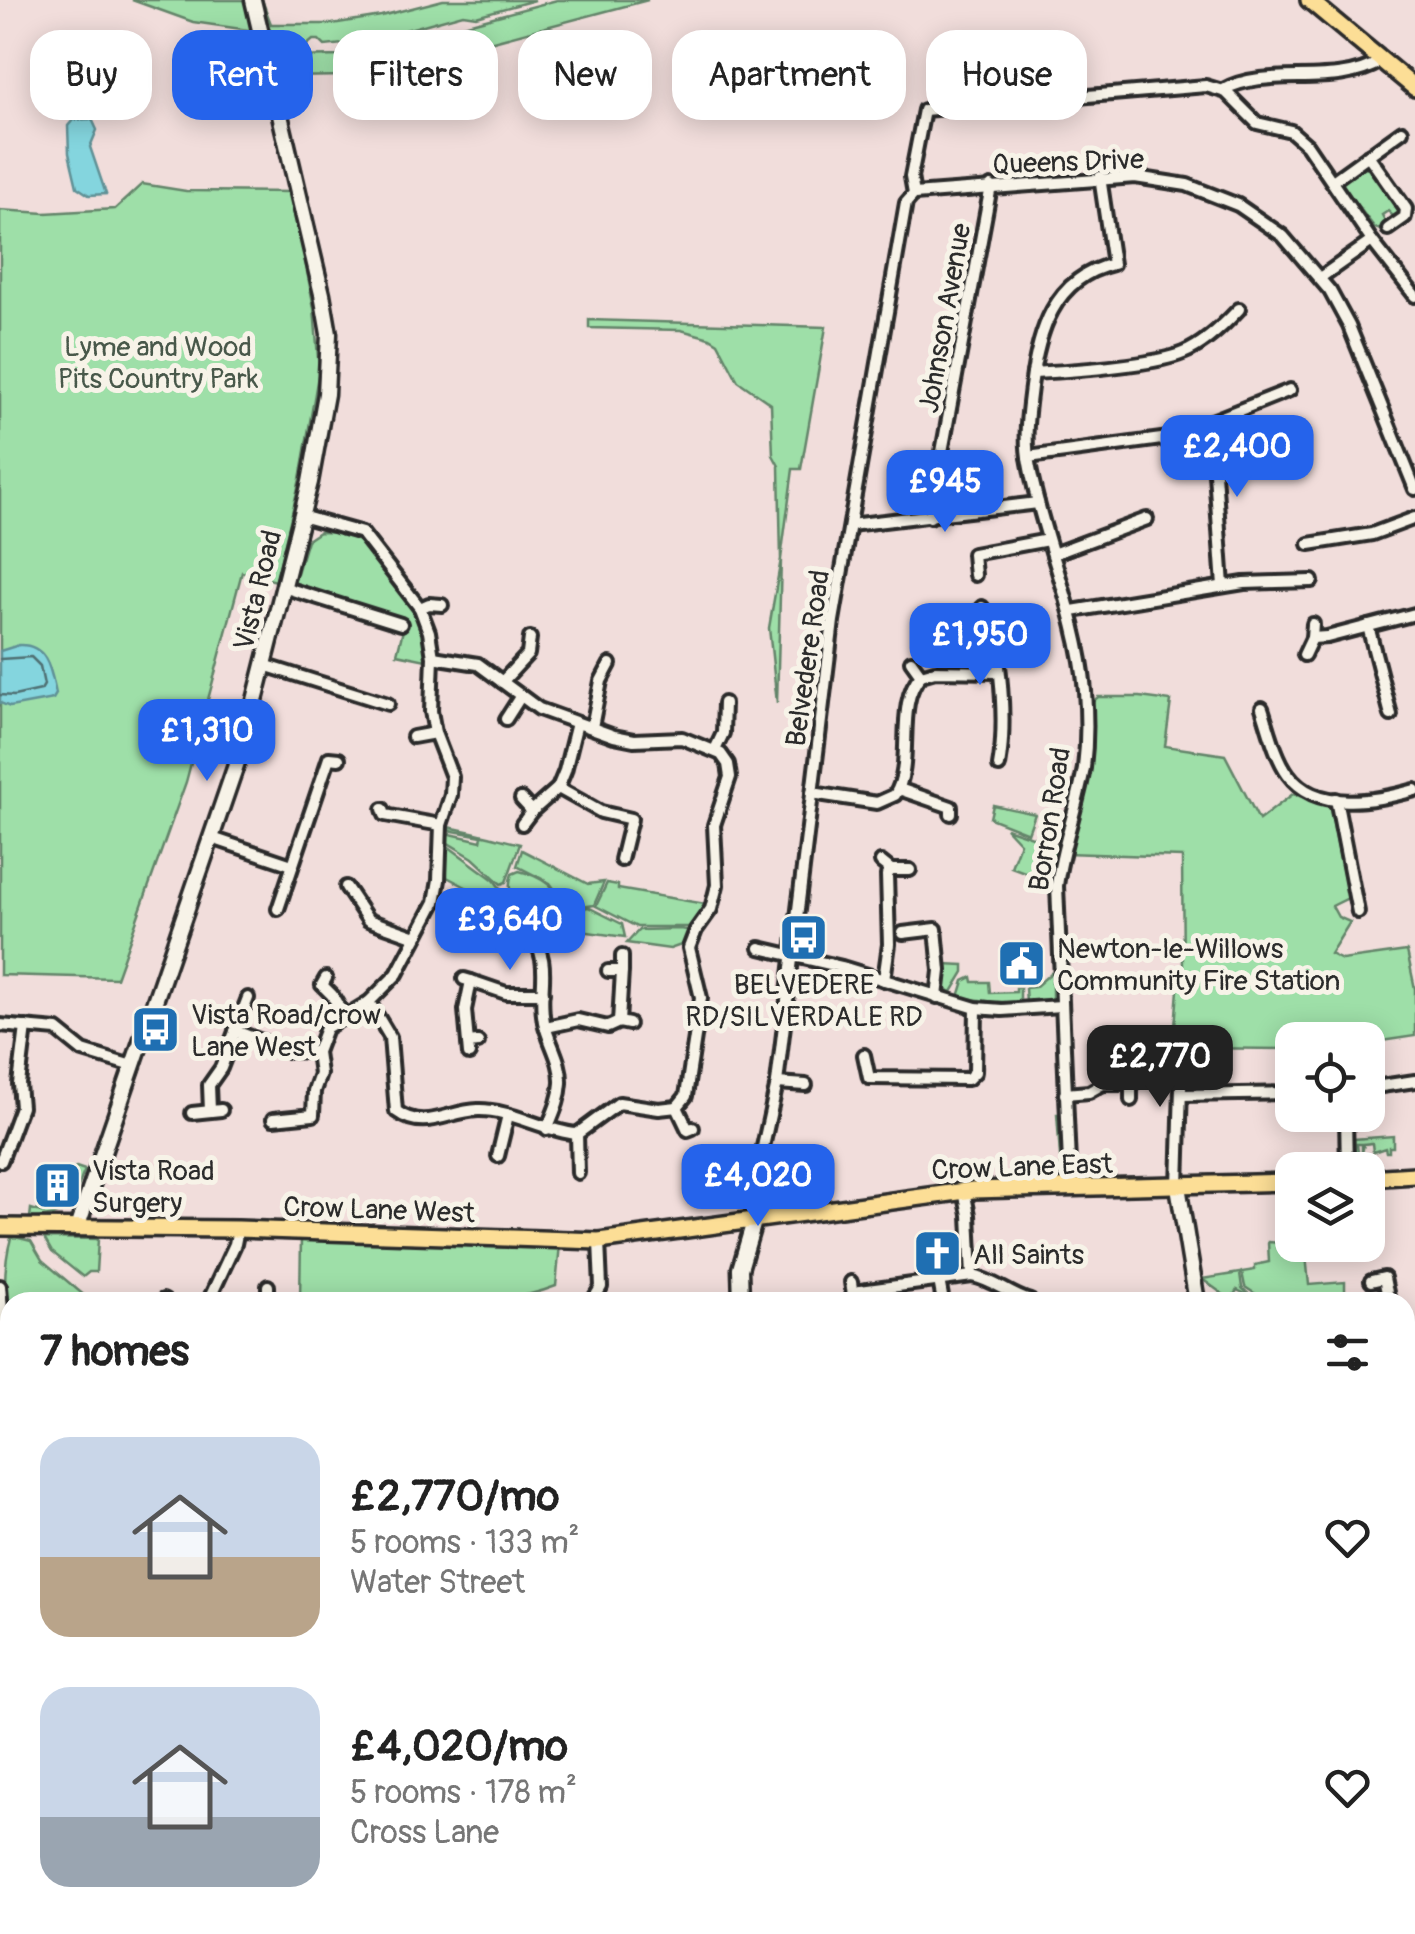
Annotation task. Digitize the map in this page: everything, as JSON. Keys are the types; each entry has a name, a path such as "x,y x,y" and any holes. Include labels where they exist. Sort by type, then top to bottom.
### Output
{"main road":[{"name":"Vista Road","path":"71,1228 95,1175 246,736 301,516 326,394 329,334 254,0"},
{"path":"1308,0 1415,88"},
{"path":"95,1175 90,1205 94,1216 100,1222 127,1229"},
{"path":"1385,1177 1415,1175"},
{"name":"Crow Lane East","path":"755,1218 964,1191 1275,1183"},
{"path":"1178,1186 1195,1292"},
{"path":"740,1269 755,1218"},
{"name":"Crow Lane West","path":"0,1227 599,1241 755,1218"},
{"path":"722,1224 734,1230 738,1239 741,1292"}],"street":[{"path":"1222,90 1258,81 1359,72 1380,60"},
{"name":"Belvedere Road","path":"755,1218 761,1156 777,1083 832,621 906,203 914,194 911,177 924,110 1206,86 1222,90"},
{"path":"1222,90 1257,123 1291,132 1303,140 1415,296"},
{"path":"1334,180 1402,132"},
{"path":"1368,155 1405,206 1405,217 1391,227 1386,212"},
{"name":"Queens Drive","path":"914,194 1100,177 1154,180 1216,194 1270,226 1320,277 1349,326 1415,489"},
{"name":"Borron Road","path":"1070,1187 1057,886 1084,760 1085,692 1072,611 1048,540 1028,457 1033,373 1042,328 1056,301 1077,281 1113,264 1100,177"},
{"name":"Johnson Avenue","path":"930,517 990,186"},
{"path":"1320,277 1372,240"},
{"path":"1033,373 1184,353 1239,309"},
{"path":"1028,457 1146,442 1204,426 1290,390"},
{"path":"1204,426 1214,459 1223,586"},
{"path":"850,525 1038,504"},
{"path":"273,1119 313,1115 320,1074 317,1052 326,1028 368,1002 397,974 437,895 441,825 452,794 452,777 431,712 433,657 420,608 362,533 301,516"},
{"path":"1309,544 1372,534 1415,518"},
{"path":"1053,554 1147,519"},
{"path":"975,576 968,555 1048,540"},
{"path":"1072,611 1223,586 1312,580"},
{"path":"283,587 401,624"},
{"path":"420,608 429,604 444,608"},
{"path":"981,607 992,629 1003,706 999,767"},
{"path":"1312,638 1415,614"},
{"path":"1304,655 1313,624"},
{"path":"1368,626 1392,714"},
{"path":"502,682 528,654 530,638"},
{"path":"396,1111 415,1121 439,1120 477,1110 577,1134 619,1103 659,1109 678,1107 686,1096 701,998 690,948 714,901 718,867 714,825 730,777 726,759 715,750 682,738 634,740 577,723 540,710 472,662 433,657"},
{"path":"911,661 921,676"},
{"path":"592,727 600,681 610,664"},
{"path":"264,665 388,704"},
{"path":"812,793 877,803 891,798 899,789 911,690 921,676 936,671 998,672"},
{"path":"506,719 520,696"},
{"path":"715,750 722,733 725,703"},
{"path":"1262,708 1290,777 1309,792 1336,799 1384,799 1415,790"},
{"path":"522,824 558,788 577,723"},
{"path":"413,737 435,733"},
{"path":"278,909 328,758 339,759"},
{"path":"558,788 601,812 632,814 621,860"},
{"path":"899,789 952,807"},
{"path":"521,799 532,811"},
{"path":"1336,799 1356,906 1342,910"},
{"path":"384,815 441,825"},
{"path":"212,838 292,865"},
{"path":"884,980 889,944 886,866 910,870"},
{"path":"346,888 368,920 416,936"},
{"path":"544,918 526,925 543,955 546,1027 561,1079 560,1095 547,1129"},
{"path":"903,933 936,929 940,971 937,998"},
{"path":"760,948 976,1008 1061,1006"},
{"path":"546,1027 572,1020 608,1028 624,1023 622,956"},
{"path":"608,971 622,971"},
{"path":"472,1047 465,1010 468,980 506,993 543,993"},
{"path":"322,985 344,1016"},
{"path":"192,1113 216,1111 209,1085 253,996"},
{"path":"368,1002 390,1037 396,1111"},
{"path":"864,1055 869,1083 968,1079 975,1067 976,1008"},
{"path":"0,1025 57,1030 83,1051 132,1066"},
{"path":"0,1161 3,1144 21,1107 19,1084 26,1026"},
{"path":"235,1032 288,1050 317,1052"},
{"path":"1178,1186 1182,1054"},
{"path":"1385,1085 1415,1081"},
{"path":"777,1083 806,1085"},
{"path":"1065,1094 1089,1092 1104,1084 1135,1084 1130,1100"},
{"path":"1181,1095 1275,1093"},
{"path":"678,1107 687,1131"},
{"path":"386,1120 396,1111"},
{"path":"498,1156 508,1116"},
{"path":"577,1134 578,1172"},
{"path":"964,1191 972,1276"},
{"path":"213,1292 238,1230"},
{"path":"598,1292 601,1286 599,1241"},
{"path":"1371,1280 1397,1274"},
{"path":"853,1292 972,1276 990,1280 1010,1292"},
{"path":"1384,1278 1387,1292"},
{"path":"939,1280 941,1292"},
{"path":"268,1286 268,1292"}],"green space":[{"path":"132,0 245,0 255,30 193,22"},
{"path":"262,0 271,24 332,24 443,0 535,0 405,30 333,30 333,45 313,40 313,30 268,30"},
{"path":"557,0 648,0 535,30 518,30 518,34 498,40 498,30 445,30"},
{"path":"333,56 333,76 313,77 313,57"},
{"path":"1369,165 1402,211 1396,219 1388,211 1382,215 1387,225 1383,231 1375,228 1339,182"},
{"name":"Lyme and Wood Pits Country Park","path":"142,184 186,191 292,192 314,308 319,370 300,479 276,581 242,572 186,782 116,978 0,975 0,210 45,213 115,209"},
{"path":"589,320 826,327 801,469 793,469 781,559 779,466 773,455 771,404 738,381 718,343 710,338 681,330 589,328"},
{"path":"319,532 342,533 360,542 411,605 424,639 426,660 397,654 405,622 294,583 307,540"},
{"path":"781,559 777,703 769,628"},
{"path":"1098,697 1171,701 1165,746 1225,755 1259,820 1293,794 1326,804 1348,898 1332,906 1338,917 1350,922 1330,954 1342,960 1407,951 1415,989 1415,1036 1385,1040 1385,1022 1275,1022 1275,1049 1173,1051 1179,978 1183,972 1182,857 1066,853 1077,807 1088,706"},
{"path":"993,805 1035,814 1028,833 990,818"},
{"path":"447,827 520,844 506,882 501,884 473,858 445,841 446,833 481,841 482,836"},
{"path":"1006,828 1056,845 1049,881 1011,867 1020,843"},
{"path":"445,844 494,880 521,916 447,877"},
{"path":"522,850 588,884 604,882 594,905 569,909 550,883 517,866"},
{"path":"519,871 548,884 567,910 526,917 510,892 512,874"},
{"path":"607,883 618,885 618,889 705,904 689,927 637,927 596,906"},
{"path":"588,907 622,924 625,937 543,926 548,922 545,914 558,915"},
{"path":"639,930 688,930 684,944 670,949 627,943"},
{"path":"943,964 964,965 952,992 943,988"},
{"path":"1052,972 1052,1000 1026,1002 1025,988 1035,987"},
{"path":"972,977 973,982 989,982 990,993 1016,992 1020,988 1020,1002 959,997 964,981"},
{"path":"1060,1114 1062,1172 1061,1174 1018,1178 1017,1163 1027,1163 1028,1169 1039,1168 1039,1172 1061,1170"},
{"path":"1393,1136 1393,1147 1389,1147 1389,1152 1385,1148 1373,1152 1372,1143 1364,1144 1362,1152 1362,1144 1357,1144 1355,1152 1354,1139"},
{"path":"76,1167 85,1170 68,1207 54,1215 30,1218 31,1209 44,1213 50,1194 59,1190 72,1194 76,1182 65,1173"},
{"path":"301,1237 560,1244 556,1286 537,1292 300,1292"},
{"path":"11,1238 31,1241 42,1260 80,1292 5,1292"},
{"path":"44,1238 98,1239 96,1272 83,1277 52,1252"},
{"path":"1268,1242 1275,1243 1275,1262 1307,1262 1309,1285 1345,1282 1345,1292 1253,1292 1245,1287 1242,1272 1255,1270 1255,1265 1269,1262"},
{"path":"1240,1273 1246,1292 1220,1292 1202,1279"}],"water":[{"path":"73,120 92,120 97,130 90,147 106,194 89,195 77,187 68,126"},
{"path":"19,645 36,649 46,660 56,694 53,699 10,707 0,703 0,651"}],"place":[{"name":"BELVEDERE RD/SILVERDALE RD","path":"804,937"},
{"name":"Newton-le-Willows Community Fire Station","path":"1022,964"},
{"name":"Vista Road/crow Lane West","path":"156,1030"},
{"name":"Vista Road Surgery","path":"57,1186"},
{"name":"All Saints","path":"938,1254"}]}
